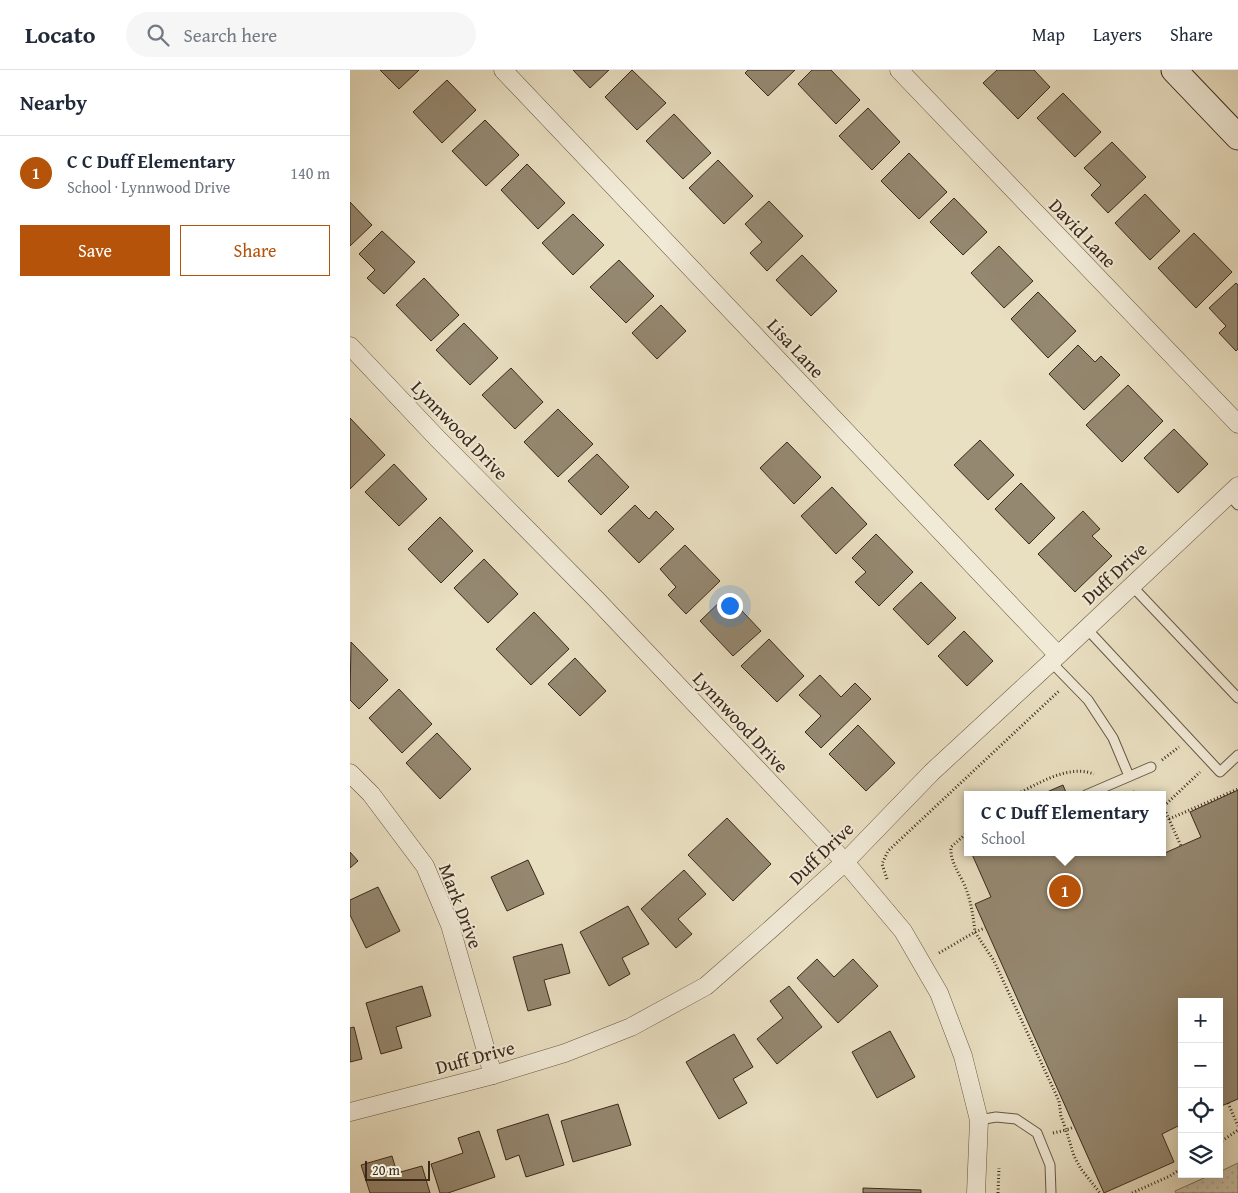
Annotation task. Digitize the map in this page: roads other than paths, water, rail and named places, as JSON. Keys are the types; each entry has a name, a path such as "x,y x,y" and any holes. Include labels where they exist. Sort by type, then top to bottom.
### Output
{"main road":[{"path":"1174,70 1238,137"}],"street":[{"name":"Lisa Lane","path":"504,70 1055,659"},
{"name":"David Lane","path":"899,70 1238,424"},
{"name":"Lynnwood Drive","path":"350,346 437,438 595,598 845,862 903,931 940,993 963,1056 979,1120 976,1193"},
{"name":"Duff Drive","path":"350,1112 493,1075 566,1053 631,1027 706,986 845,862 932,772 1132,586 1235,495"},
{"name":"Mark Drive","path":"350,773 371,794 425,866 450,925 493,1075"}],"lane":[{"path":"1132,586 1238,698"},
{"path":"1086,629 1220,772 1238,755"},
{"path":"1055,659 1070,682 1088,700 1113,738 1129,776"},
{"path":"1095,791 1151,767"},
{"path":"979,1120 1016,1118 1037,1133 1050,1164 1051,1193"}],"place":[{"name":"C C Duff Elementary","path":"1065,891"}]}
